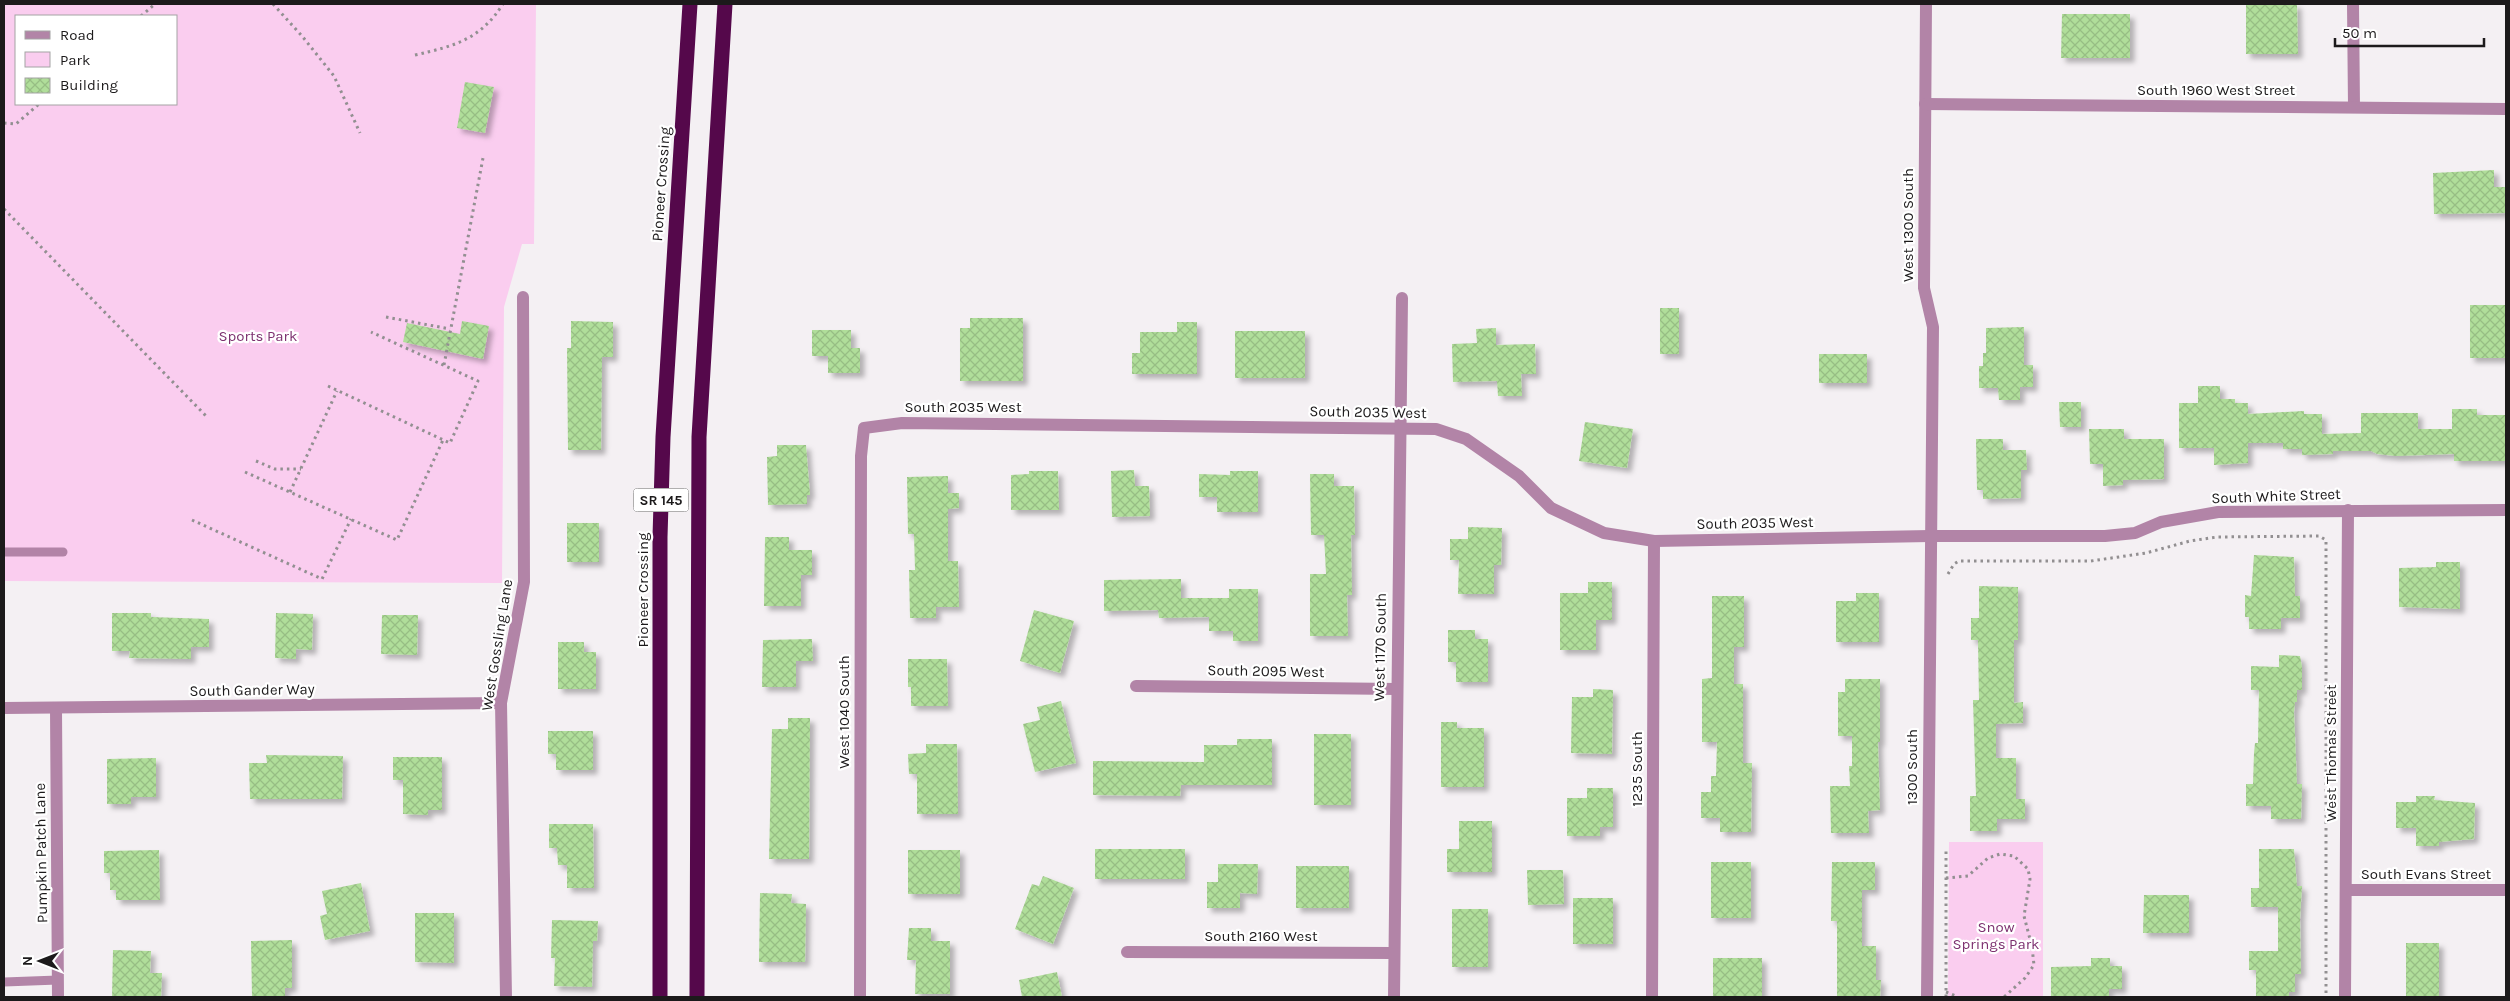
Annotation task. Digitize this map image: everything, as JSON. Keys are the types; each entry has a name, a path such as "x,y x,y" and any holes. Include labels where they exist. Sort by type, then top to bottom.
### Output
{"highway":[{"name":"Pioneer Crossing","path":"660,997 660,537 663,447 690,4"},
{"name":"SR 145","path":"697,997 699,437 725,4"}],"street":[{"name":"West 1300 South","path":"1926,4 1924,288 1933,327 1930,536"},
{"path":"2353,4 2354,107"},
{"name":"South 1960 West Street","path":"1925,104 2506,109"},
{"name":"West Gossling Lane","path":"506,997 501,703 524,582 523,298"},
{"name":"West 1170 South","path":"1394,997 1396,689 1402,298"},
{"name":"South 2035 West","path":"864,428 902,423 1436,429 1466,439 1518,476 1551,508 1604,533 1654,541 1930,536"},
{"name":"West 1040 South","path":"860,997 861,456 864,428"},
{"name":"West Thomas Street","path":"2345,997 2348,510"},
{"name":"South White Street","path":"1930,536 2105,536 2135,533 2161,522 2218,512 2506,510"},
{"name":"1300 South","path":"1927,997 1930,536"},
{"name":"1235 South","path":"1652,997 1654,541"},
{"name":"South 2095 West","path":"1136,686 1396,689"},
{"name":"South Gander Way","path":"4,708 56,709 501,703"},
{"name":"Pumpkin Patch Lane","path":"56,709 58,997"},
{"name":"South Evans Street","path":"2346,890 2506,890"},
{"name":"South 2160 West","path":"1128,952 1394,954"}],"lane":[{"path":"4,552 63,552"},
{"path":"4,982 58,980"}],"path":[{"path":"142,15 155,4"},
{"path":"273,4 334,76 360,133"},
{"path":"415,55 453,46 478,34 503,4"},
{"path":"4,123 16,124 38,105"},
{"path":"444,365 483,158"},
{"path":"4,209 208,418"},
{"path":"386,317 450,329"},
{"path":"328,386 450,443 478,381 372,332"},
{"path":"290,492 337,391"},
{"path":"245,472 397,540 443,440"},
{"path":"256,461 275,469 301,469"},
{"path":"192,520 322,579 351,520"},
{"path":"1947,583 1951,568 1959,561 2112,559 2146,553 2190,541 2231,536 2319,536 2326,540 2326,997"},
{"path":"1946,839 1946,997"},
{"path":"1946,878 1968,876 1988,858 2000,854 2014,856 2028,869 2030,880 2024,916 2032,947 2034,965 2025,978 2004,997"},
{"path":"1946,992 1958,997"}],"green space":[{"name":"Sports Park","path":"4,4 536,4 534,244 522,244 504,307 502,583 4,581"},
{"name":"Snow Springs Park","path":"1949,842 2043,842 2043,997 1948,997"}],"building":[{"path":"2246,4 2297,4 2298,54 2246,54"},
{"path":"2062,14 2130,14 2130,58 2061,58"},
{"path":"465,82 494,87 485,133 457,128"},
{"path":"2494,170 2494,187 2505,187 2506,213 2434,214 2433,173"},
{"path":"2470,305 2506,305 2506,358 2470,358"},
{"path":"1660,308 1679,308 1679,354 1660,354"},
{"path":"970,318 1023,318 1023,381 960,381 960,328 970,328"},
{"path":"462,321 489,326 483,359 403,342 407,323 460,334"},
{"path":"571,321 613,322 613,357 602,357 601,450 568,450 567,348 571,348"},
{"path":"1177,322 1197,322 1197,374 1132,374 1132,353 1140,353 1140,332 1177,332"},
{"path":"2024,327 2024,365 2033,365 2033,387 2020,387 2020,400 1999,400 1998,388 1979,388 1979,366 1983,366 1983,353 1986,353 1986,328"},
{"path":"1496,328 1496,345 1535,344 1536,374 1521,374 1522,396 1498,396 1497,381 1453,382 1452,344 1477,343 1476,329"},
{"path":"812,330 851,330 851,348 860,348 860,373 828,373 828,356 812,356"},
{"path":"1235,331 1305,331 1305,378 1235,378"},
{"path":"1819,354 1867,354 1867,383 1819,383"},
{"path":"2198,386 2220,386 2220,399 2235,399 2235,403 2248,403 2248,414 2304,411 2304,414 2322,414 2322,434 2361,433 2361,413 2418,413 2418,429 2452,429 2452,409 2477,409 2477,415 2506,415 2506,461 2454,461 2454,454 2396,456 2377,454 2371,451 2333,451 2333,454 2302,455 2302,449 2283,449 2283,443 2248,443 2248,463 2214,465 2214,448 2179,448 2179,403 2198,403"},
{"path":"2059,402 2081,402 2081,427 2060,427"},
{"path":"1585,422 1633,429 1627,468 1579,461"},
{"path":"2089,429 2124,429 2124,439 2164,439 2164,479 2123,480 2123,485 2103,486 2103,464 2090,464"},
{"path":"1976,439 2003,439 2003,450 2026,450 2027,470 2021,470 2021,498 1983,499 1983,490 1977,490"},
{"path":"777,445 806,445 810,495 807,495 807,504 768,505 767,457 777,456"},
{"path":"1134,470 1135,486 1149,486 1150,516 1112,517 1111,471"},
{"path":"1029,471 1058,471 1059,510 1011,510 1011,475 1029,474"},
{"path":"1230,471 1258,471 1258,512 1217,512 1217,497 1199,497 1199,474 1230,475"},
{"path":"1310,474 1334,474 1334,486 1354,486 1355,535 1351,535 1352,595 1347,595 1348,636 1310,636 1310,574 1326,574 1324,535 1311,535"},
{"path":"948,476 948,493 959,493 959,508 948,509 948,561 958,561 959,607 936,607 936,618 910,618 909,570 915,570 914,534 908,534 907,477"},
{"path":"567,523 599,523 599,562 567,562"},
{"path":"1468,527 1502,528 1501,565 1494,565 1494,594 1458,594 1459,560 1450,560 1450,539 1468,539"},
{"path":"765,537 789,537 789,550 812,550 812,575 801,575 801,606 764,606"},
{"path":"2254,555 2294,557 2295,596 2300,596 2300,618 2281,618 2281,629 2249,629 2249,617 2245,617 2245,595 2251,596"},
{"path":"2436,562 2460,562 2460,609 2399,607 2399,568 2436,567"},
{"path":"1181,579 1181,598 1229,598 1229,589 1258,589 1258,641 1233,641 1233,631 1209,631 1209,617 1159,618 1158,610 1104,611 1104,580"},
{"path":"1588,582 1612,582 1612,620 1596,620 1596,650 1560,650 1560,593 1588,593"},
{"path":"1979,586 2018,587 2018,640 2014,640 2014,703 2023,702 2023,723 1996,724 1996,758 2016,758 2016,799 2025,799 2025,819 1997,819 1997,831 1970,831 1970,796 1976,796 1973,700 1979,700 1978,640 1971,640 1971,618 1979,618"},
{"path":"1856,593 1879,593 1879,642 1836,642 1836,601 1856,601"},
{"path":"1712,596 1744,596 1744,647 1734,647 1734,684 1743,684 1743,763 1752,763 1751,832 1720,832 1720,818 1701,818 1701,792 1711,792 1711,776 1716,776 1717,742 1702,742 1702,679 1712,678"},
{"path":"1034,610 1074,621 1060,673 1020,661"},
{"path":"112,613 151,613 151,617 209,619 209,647 191,647 191,659 129,658 130,651 112,651"},
{"path":"276,613 313,614 312,650 296,649 296,659 275,658"},
{"path":"382,615 418,615 417,655 381,654"},
{"path":"1448,630 1475,630 1475,639 1488,639 1488,682 1456,682 1456,662 1448,662"},
{"path":"812,639 813,661 796,661 796,687 762,687 763,640"},
{"path":"558,642 584,642 584,652 596,652 596,689 558,689"},
{"path":"2279,655 2300,656 2302,667 2302,690 2297,690 2297,702 2295,702 2294,712 2297,784 2302,784 2301,819 2271,819 2271,806 2246,806 2246,784 2253,784 2255,743 2258,743 2259,690 2251,690 2251,666 2279,667"},
{"path":"908,659 947,659 948,706 911,706 911,687 908,687"},
{"path":"1845,679 1880,679 1880,742 1878,742 1880,810 1868,811 1869,833 1831,833 1830,786 1850,786 1849,766 1852,766 1852,736 1838,736 1838,692 1845,692"},
{"path":"1593,689 1613,690 1612,754 1571,753 1572,697 1593,697"},
{"path":"1061,701 1076,763 1035,772 1023,724 1040,720 1037,707"},
{"path":"788,718 810,718 809,859 769,859 772,729 788,729"},
{"path":"1441,722 1457,722 1457,728 1484,728 1484,787 1441,787"},
{"path":"548,731 593,731 593,770 556,770 556,754 548,754"},
{"path":"1314,734 1351,734 1351,805 1314,805"},
{"path":"1237,739 1272,739 1272,785 1181,785 1180,796 1093,795 1093,761 1204,762 1204,745 1237,745"},
{"path":"926,744 957,744 958,814 917,814 917,774 909,774 908,754 926,753"},
{"path":"266,755 343,756 342,799 250,799 249,763 267,763"},
{"path":"393,757 442,757 442,810 428,810 428,815 403,814 403,780 393,780"},
{"path":"156,758 156,797 131,797 131,804 107,804 107,759"},
{"path":"1587,788 1613,788 1613,827 1600,827 1600,836 1567,836 1567,798 1587,798"},
{"path":"2416,796 2435,796 2434,800 2475,803 2474,839 2439,842 2439,846 2416,846 2416,828 2396,828 2396,802 2416,802"},
{"path":"1459,821 1492,821 1492,872 1447,872 1447,849 1459,849"},
{"path":"549,824 593,824 594,888 567,888 567,865 558,865 557,848 549,848"},
{"path":"1095,849 1185,849 1185,879 1095,879"},
{"path":"2259,849 2294,849 2297,886 2302,886 2300,919 2301,974 2295,974 2295,992 2289,992 2289,997 2256,997 2256,970 2249,970 2249,951 2278,951 2278,907 2251,907 2251,888 2259,888"},
{"path":"159,850 160,900 116,900 116,890 110,890 110,873 104,873 104,851"},
{"path":"908,850 960,850 960,894 908,894"},
{"path":"1711,862 1751,862 1751,918 1711,918"},
{"path":"1832,862 1875,862 1875,890 1862,890 1862,946 1876,946 1876,980 1881,980 1880,997 1837,997 1837,921 1831,921"},
{"path":"1218,864 1258,864 1257,894 1240,893 1240,908 1207,908 1207,882 1218,882"},
{"path":"1296,866 1349,866 1349,908 1296,908"},
{"path":"1527,870 1563,870 1564,904 1528,905"},
{"path":"1043,876 1074,888 1053,944 1015,929 1032,884 1039,886"},
{"path":"361,883 370,931 325,940 320,916 327,914 322,891"},
{"path":"760,893 792,894 791,903 806,904 805,962 759,962"},
{"path":"2144,895 2189,895 2189,933 2143,933"},
{"path":"1573,898 1613,898 1613,944 1573,944"},
{"path":"1452,909 1488,909 1488,967 1452,967"},
{"path":"415,913 454,913 454,963 415,962"},
{"path":"552,920 598,921 597,941 593,941 592,987 554,986 555,958 551,958"},
{"path":"909,928 931,928 931,941 950,941 950,994 915,994 916,960 907,960"},
{"path":"292,940 292,988 285,988 285,997 252,997 251,941"},
{"path":"2406,943 2439,943 2439,997 2406,997"},
{"path":"113,950 151,951 150,973 162,973 161,997 112,997"},
{"path":"1713,958 1762,958 1762,997 1713,997"},
{"path":"2091,958 2110,958 2110,966 2122,966 2122,989 2109,989 2109,997 2051,997 2051,967 2091,966"},
{"path":"1057,972 1062,997 1022,997 1019,980"}]}
